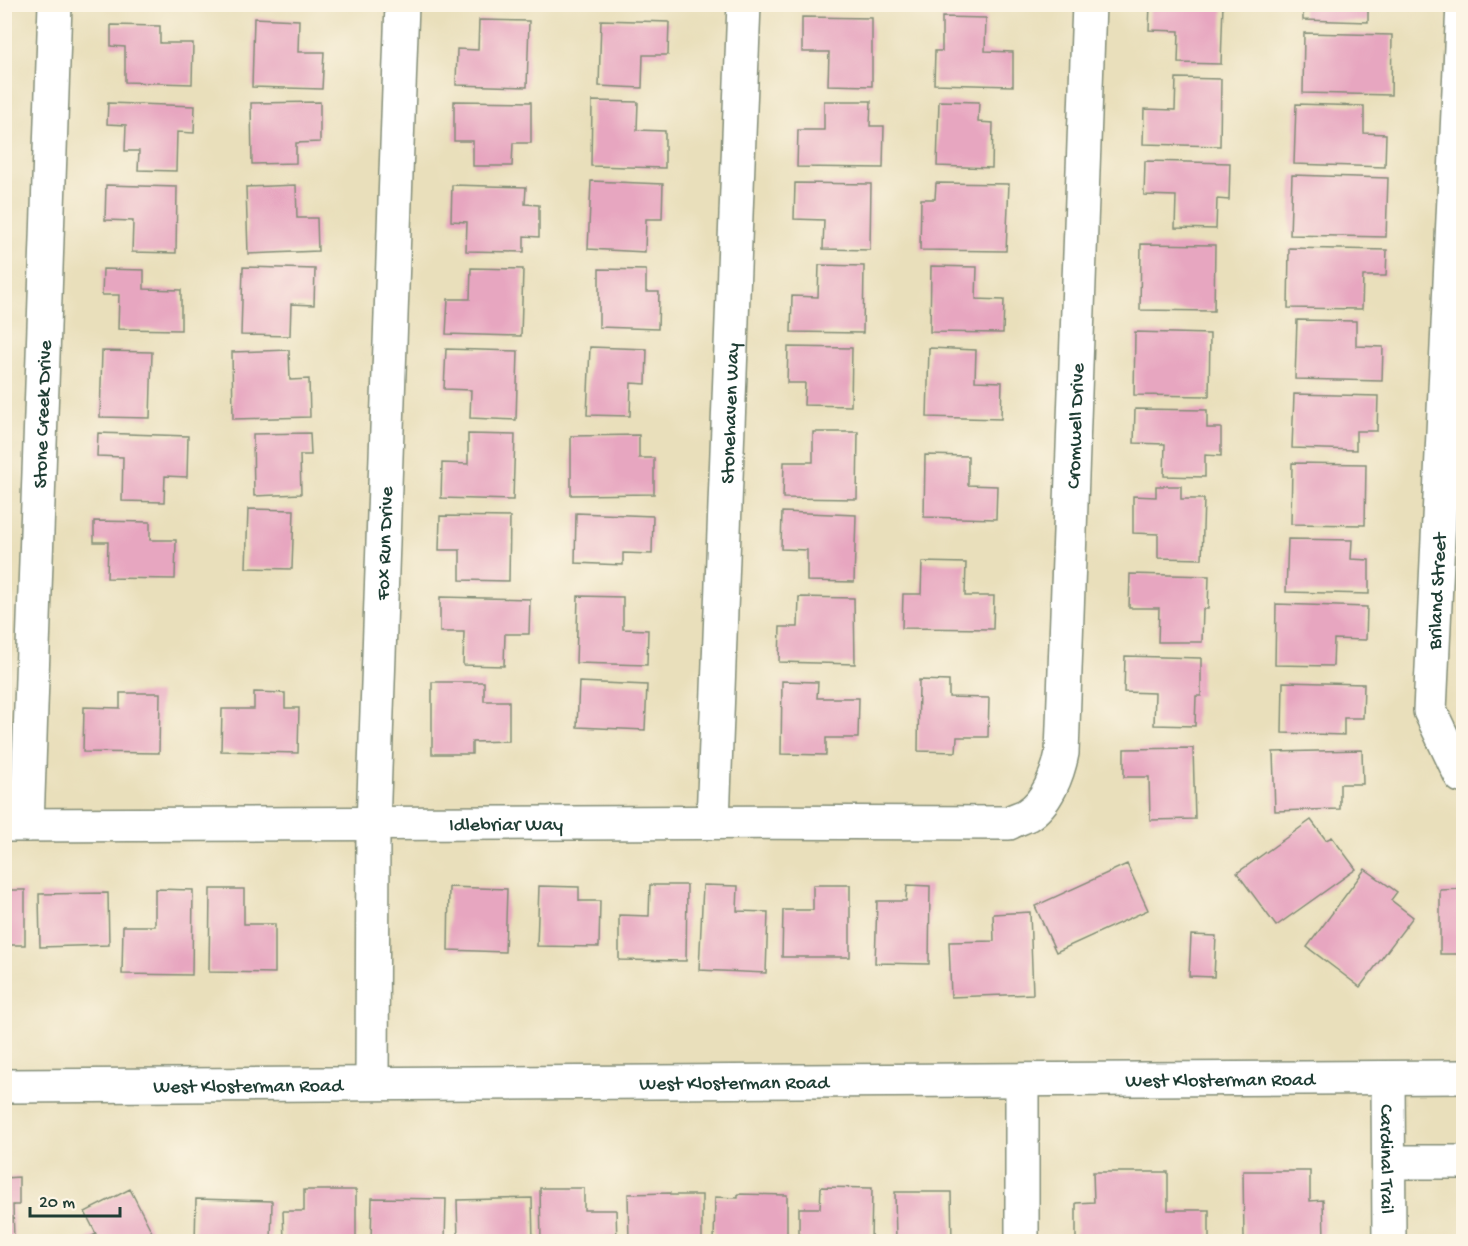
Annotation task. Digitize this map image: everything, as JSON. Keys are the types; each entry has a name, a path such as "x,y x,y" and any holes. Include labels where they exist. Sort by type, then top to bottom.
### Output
{"street":[{"name":"Stone Creek Drive","path":"16,825 56,4"},
{"name":"Fox Run Drive","path":"372,1083 373,825 402,4"},
{"name":"Stonehaven Way","path":"713,821 744,4"},
{"name":"Cromwell Drive","path":"1009,823 1028,815 1041,801 1059,769 1062,753 1089,4"},
{"name":"Briland Street","path":"1461,776 1430,711 1463,4"},
{"name":"Idlebriar Way","path":"16,825 373,825 713,821 1009,823"},
{"name":"West Klosterman Road","path":"4,1086 1464,1077"},
{"name":"Cardinal Trail","path":"1388,1078 1389,1242"},
{"path":"1022,1081 1022,1242"},
{"path":"1389,1162 1464,1162"}],"building":[{"path":"1150,4 1223,4 1221,64 1178,63 1179,31 1149,30"},
{"path":"1303,4 1368,4 1368,22 1303,20"},
{"path":"802,17 872,18 872,86 828,85 829,52 802,52"},
{"path":"942,17 986,18 985,51 1013,52 1013,86 934,84 935,51 942,51"},
{"path":"254,18 299,20 298,52 324,52 322,89 252,87"},
{"path":"479,20 529,21 527,87 456,85 457,49 478,50"},
{"path":"601,20 669,22 668,55 643,55 642,88 599,86"},
{"path":"111,25 160,26 160,43 193,43 192,84 125,82 125,47 111,46"},
{"path":"1304,33 1392,35 1391,95 1303,93"},
{"path":"1176,78 1221,79 1220,146 1143,144 1144,109 1175,110"},
{"path":"454,101 531,102 531,143 513,143 512,166 473,166 473,141 454,141"},
{"path":"592,101 638,102 637,130 665,131 665,168 591,166"},
{"path":"824,101 871,101 870,126 884,126 883,168 797,167 798,130 824,130"},
{"path":"939,101 979,102 978,122 993,123 992,168 937,166"},
{"path":"320,102 320,142 296,143 296,163 252,164 251,103"},
{"path":"108,103 195,106 194,133 177,132 176,171 138,170 139,151 125,151 126,125 107,124"},
{"path":"1296,104 1364,106 1364,133 1386,134 1385,167 1294,164"},
{"path":"1145,161 1230,163 1229,200 1217,199 1216,229 1175,228 1176,196 1144,195"},
{"path":"1292,175 1388,178 1386,237 1290,235"},
{"path":"591,181 663,184 662,219 646,219 645,252 588,249"},
{"path":"795,183 871,184 870,250 823,249 824,220 794,219"},
{"path":"936,183 1009,184 1006,251 920,250 921,199 935,199"},
{"path":"106,185 177,187 176,253 132,252 133,221 105,220"},
{"path":"296,185 297,218 317,218 318,251 248,254 246,187"},
{"path":"452,185 526,187 525,204 539,205 539,237 524,236 524,252 466,251 467,222 451,221"},
{"path":"1141,244 1215,245 1214,311 1140,310"},
{"path":"1289,248 1387,250 1386,276 1363,276 1362,309 1288,308"},
{"path":"819,265 864,266 863,333 791,332 792,296 818,297"},
{"path":"931,266 977,267 976,299 1004,300 1003,333 930,332"},
{"path":"243,267 315,269 314,305 291,304 290,336 241,335"},
{"path":"471,268 523,269 521,336 446,334 448,299 470,299"},
{"path":"103,269 144,270 144,289 181,290 181,330 118,329 119,295 102,295"},
{"path":"599,269 646,270 646,292 659,292 658,329 599,327"},
{"path":"1297,320 1356,321 1356,346 1383,347 1382,381 1295,379"},
{"path":"1135,332 1210,334 1209,396 1134,395"},
{"path":"590,347 647,349 646,384 631,383 630,416 587,415"},
{"path":"788,347 852,348 851,406 804,405 805,383 787,383"},
{"path":"929,348 976,350 975,381 1002,382 1001,419 927,417"},
{"path":"446,349 518,351 516,420 470,418 471,390 444,389"},
{"path":"289,350 290,380 309,379 310,417 233,419 232,352"},
{"path":"102,351 152,352 150,418 100,417"},
{"path":"1294,394 1378,396 1377,431 1356,431 1356,450 1292,448"},
{"path":"1135,409 1207,410 1207,428 1221,428 1221,456 1205,455 1205,477 1164,476 1165,444 1134,443"},
{"path":"813,432 858,432 857,499 783,498 784,462 813,462"},
{"path":"98,433 188,436 187,477 165,476 164,502 122,501 123,457 97,456"},
{"path":"310,433 311,455 300,455 301,494 254,496 253,434"},
{"path":"468,434 515,435 513,500 441,498 442,463 468,464"},
{"path":"639,435 639,458 654,458 654,494 571,495 571,436"},
{"path":"925,455 968,456 968,485 997,486 996,519 924,517"},
{"path":"1292,463 1366,464 1365,525 1291,524"},
{"path":"1156,486 1181,486 1181,499 1204,499 1202,559 1158,558 1158,534 1133,533 1133,496 1156,497"},
{"path":"248,509 294,510 292,569 246,568"},
{"path":"782,512 856,515 854,582 807,581 807,550 781,549"},
{"path":"576,513 653,516 652,554 623,553 623,565 575,563"},
{"path":"440,516 510,517 509,581 460,580 460,550 439,550"},
{"path":"94,521 150,522 150,540 176,540 175,579 107,578 108,542 94,542"},
{"path":"1288,539 1352,540 1351,559 1369,560 1369,594 1286,592"},
{"path":"922,562 966,563 965,596 994,596 993,629 902,628 903,594 921,594"},
{"path":"1130,574 1209,576 1208,609 1203,609 1202,642 1158,642 1159,608 1129,608"},
{"path":"578,596 623,597 623,629 648,630 647,665 576,663"},
{"path":"440,597 530,599 529,634 505,634 504,666 463,665 464,632 440,632"},
{"path":"799,597 854,598 855,664 779,662 780,627 798,627"},
{"path":"1276,604 1367,607 1366,640 1334,639 1333,666 1275,665"},
{"path":"1125,656 1201,658 1201,696 1196,696 1195,726 1154,725 1155,693 1124,692"},
{"path":"919,680 949,681 949,697 989,698 988,737 957,737 956,752 918,751"},
{"path":"782,681 818,682 817,698 859,698 858,738 826,738 826,755 781,754"},
{"path":"432,682 484,682 484,701 509,701 509,741 472,742 472,754 432,754"},
{"path":"579,682 647,685 645,730 577,727"},
{"path":"1283,682 1364,684 1363,718 1344,718 1344,735 1282,733"},
{"path":"254,692 285,693 285,708 299,708 298,753 221,751 222,709 254,709"},
{"path":"120,693 160,693 159,753 83,752 84,707 120,708"},
{"path":"1193,748 1195,819 1150,820 1149,777 1124,777 1124,749"},
{"path":"1362,750 1363,784 1340,784 1340,809 1275,811 1273,752"},
{"path":"1311,820 1326,840 1332,837 1356,869 1276,926 1237,873"},
{"path":"1127,864 1148,910 1056,952 1035,906"},
{"path":"1365,869 1397,892 1391,900 1413,917 1360,987 1307,947"},
{"path":"650,885 687,885 686,961 619,960 619,915 649,916"},
{"path":"703,885 738,886 737,911 768,912 766,973 699,970"},
{"path":"813,885 850,885 850,957 782,957 783,910 813,910"},
{"path":"907,885 930,886 929,964 875,963 877,901 906,901"},
{"path":"539,886 579,887 579,901 600,901 599,947 537,946"},
{"path":"449,887 507,889 505,952 448,950"},
{"path":"155,889 193,890 192,975 122,974 123,926 155,926"},
{"path":"210,889 244,889 244,924 275,924 275,973 209,972"},
{"path":"1464,889 1464,954 1440,954 1440,890"},
{"path":"4,890 25,890 25,945 4,945"},
{"path":"108,893 109,945 40,947 39,894"},
{"path":"1030,912 1033,994 951,997 949,942 994,941 993,914"},
{"path":"1191,935 1216,936 1214,977 1189,976"},
{"path":"1243,1171 1310,1171 1310,1201 1323,1200 1324,1238 1244,1239"},
{"path":"1093,1172 1168,1172 1168,1210 1209,1210 1209,1242 1076,1242 1076,1203 1094,1202"},
{"path":"19,1177 19,1205 13,1205 14,1242 4,1242 4,1178"},
{"path":"821,1187 872,1188 871,1242 799,1242 799,1208 820,1208"},
{"path":"540,1188 584,1188 584,1210 616,1210 617,1242 541,1242"},
{"path":"130,1189 157,1242 81,1242 96,1234 85,1212"},
{"path":"304,1190 356,1190 356,1242 284,1242 283,1211 304,1211"},
{"path":"895,1192 951,1192 952,1242 896,1242"},
{"path":"670,1193 670,1195 702,1195 702,1242 629,1242 628,1194"},
{"path":"738,1194 787,1195 787,1242 714,1242 715,1197 738,1198"},
{"path":"372,1198 446,1199 445,1242 371,1242"},
{"path":"532,1198 533,1242 458,1242 457,1200"},
{"path":"196,1199 272,1201 271,1242 195,1242"}]}
